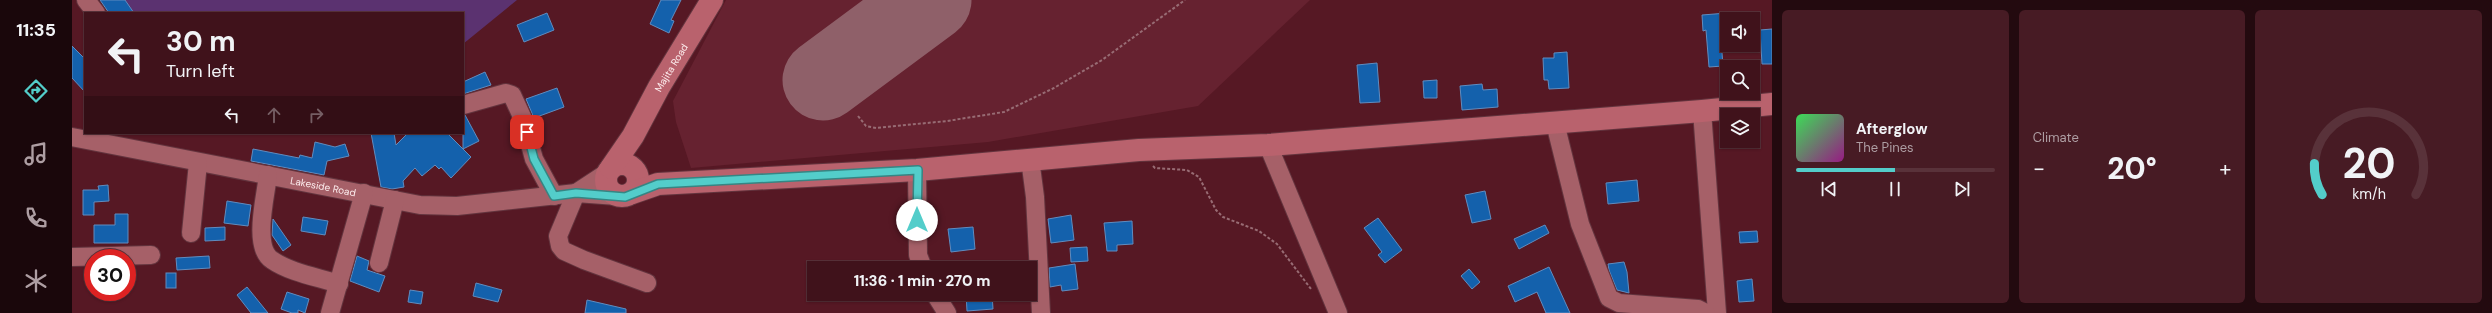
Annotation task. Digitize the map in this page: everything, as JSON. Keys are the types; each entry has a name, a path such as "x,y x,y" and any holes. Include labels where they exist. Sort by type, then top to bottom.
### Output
{"main road":[{"name":"Majita Road","path":"622,178 634,136 659,87 712,0"},
{"path":"622,178 658,184 918,170 1030,158 1139,150 1268,145 1702,111 1772,104"}],"street":[{"path":"86,0 95,12"},
{"path":"464,105 506,93 512,95 524,119 534,159 554,196"},
{"path":"1702,111 1717,313"},
{"path":"1554,123 1580,224 1609,298 1619,303 1698,309 1706,313"},
{"name":"Lakeside Road","path":"72,137 198,163 364,193 420,205 457,206 576,193"},
{"path":"1268,145 1338,313"},
{"path":"1030,158 1035,197 1041,313"},
{"path":"191,233 198,163"},
{"path":"918,170 918,255 920,261"},
{"path":"268,175 261,231 264,251 272,260 283,265 339,284"},
{"path":"576,193 622,178"},
{"path":"622,178 576,193 558,236 560,246 564,251 584,260 647,283"},
{"path":"330,313 364,193"},
{"path":"378,263 395,200"},
{"path":"72,257 151,255"},
{"path":"939,301 947,313"}],"path":[{"path":"858,116 866,126 876,128 947,121 1004,112 1054,88 1102,60 1185,0"},
{"path":"1139,150 1155,168 1187,170 1199,177 1216,210 1223,217 1259,231 1277,244 1314,293"}],"shaded area":[{"path":"118,0 517,0 464,43 464,12 127,12"},
{"path":"726,0 1310,0 1198,106 988,142 691,168 676,122 673,101"}],"building":[{"path":"100,0 125,0 133,12 108,12"},
{"path":"661,0 681,0 671,20 674,21 669,33 650,24"},
{"path":"547,13 554,30 524,42 517,25"},
{"path":"1720,14 1720,52 1722,52 1723,60 1720,60 1720,66 1709,67 1706,30 1703,31 1702,15"},
{"path":"1772,29 1772,64 1762,64 1760,30"},
{"path":"72,46 84,58 84,91 72,78"},
{"path":"1567,52 1569,88 1549,89 1548,80 1544,80 1543,58 1554,58 1554,53"},
{"path":"1377,63 1380,102 1360,103 1357,65"},
{"path":"485,72 491,85 464,94 464,82"},
{"path":"1437,80 1437,98 1424,98 1423,81"},
{"path":"1482,84 1483,90 1497,89 1498,107 1462,110 1460,86"},
{"path":"557,88 564,107 534,118 526,99"},
{"path":"464,115 465,115 479,141 463,149"},
{"path":"371,134 394,134 396,145 407,134 448,134 471,157 451,178 441,167 439,169 435,165 422,176 415,168 403,181 404,187 392,189 381,187"},
{"path":"315,142 335,147 345,144 349,156 327,161 324,175 251,161 253,149 299,158 300,155 312,158"},
{"path":"1637,180 1639,201 1608,204 1606,183"},
{"path":"108,185 109,201 94,202 94,215 83,215 83,190 99,190 98,186"},
{"path":"1485,191 1491,219 1472,223 1465,195"},
{"path":"227,201 251,205 248,226 224,223"},
{"path":"115,214 128,214 128,243 94,243 94,225 115,225"},
{"path":"1071,215 1074,240 1051,243 1048,219"},
{"path":"303,217 328,221 325,235 301,231"},
{"path":"1378,218 1402,250 1385,263 1378,255 1382,252 1364,228"},
{"path":"273,219 291,245 283,251 272,235"},
{"path":"1132,221 1133,244 1117,245 1117,251 1107,251 1104,223"},
{"path":"1545,225 1549,233 1519,249 1514,239"},
{"path":"225,227 225,240 205,241 205,228"},
{"path":"973,227 975,249 951,252 948,229"},
{"path":"1757,231 1758,242 1740,243 1739,232"},
{"path":"1087,247 1088,261 1071,262 1070,248"},
{"path":"209,256 210,268 177,270 176,258"},
{"path":"357,256 369,261 367,270 385,276 379,292 350,281"},
{"path":"1624,262 1627,272 1629,293 1617,290 1608,264"},
{"path":"1075,264 1078,289 1062,291 1061,285 1050,287 1049,268"},
{"path":"1549,267 1570,313 1546,313 1537,292 1515,302 1508,286"},
{"path":"1469,269 1480,282 1472,289 1461,276"},
{"path":"166,273 176,273 176,288 166,288"},
{"path":"1752,279 1754,301 1739,302 1737,281"},
{"path":"476,283 502,290 498,302 473,296"},
{"path":"247,287 268,313 251,313 237,295"},
{"path":"410,290 423,292 421,304 408,302"},
{"path":"287,292 309,299 305,313 298,310 298,313 292,313 281,309"},
{"path":"587,300 626,309 626,313 585,313"},
{"path":"966,301 992,301 993,309 967,311"}],"runway":[{"path":"823,80 931,0"}],"route":[{"path":"527,132 534,159 554,196 576,193 625,197 658,184 918,170 917,220"}]}
